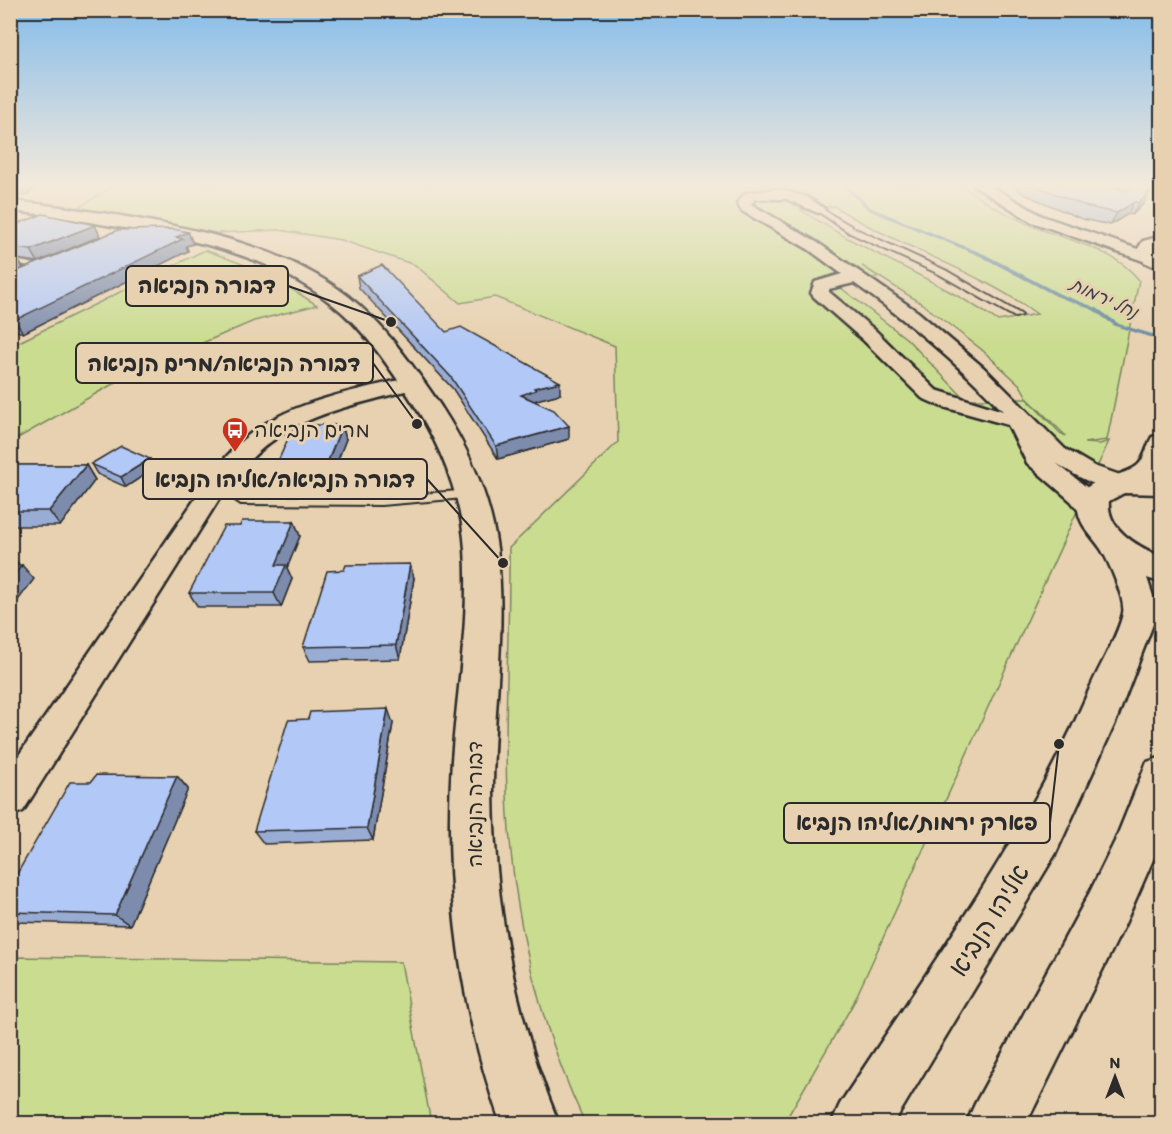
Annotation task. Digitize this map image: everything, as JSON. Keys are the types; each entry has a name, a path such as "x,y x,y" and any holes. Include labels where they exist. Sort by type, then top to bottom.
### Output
{"street":[{"name":"דבורה הנביאה","path":"195,238 240,249 309,278 355,312 412,384 447,435 472,494 478,516 482,564 472,789 474,880 491,990 506,1053 529,1122"},
{"path":"801,238 859,277 928,329 1012,412 1073,464 1126,483 1152,469 1161,443"},
{"path":"1098,238 1159,252"},
{"path":"21,277 48,266"},
{"path":"859,277 829,281 821,286 820,293 869,335 929,394 947,402 1012,412"},
{"path":"10,799 217,484 241,454 264,434 290,420 412,384"},
{"path":"1012,412 1035,458 1080,495 1103,527 1131,555 1161,570"},
{"path":"1103,527 1093,504 1099,494 1110,486 1126,483 1161,485"},
{"name":"אליהו הנביא","path":"860,1124 1014,882 1040,837 1096,721 1141,611 1136,590 1103,527"},
{"path":"995,1124 1107,909 1132,855 1161,776"}],"lane":[{"path":"868,238 942,272 1018,315"},
{"path":"10,261 48,266"},
{"path":"241,500 393,500 472,494"}],"green space":[{"path":"328,238 847,238 950,291 998,321 1037,314 988,284 892,238 1066,238 1106,254 1118,261 1139,280 1107,440 1084,443 1100,444 1109,441 853,1004 784,1123 585,1123 544,1017 525,943 513,868 507,795 509,548 618,442 615,346 495,297 460,303 415,265 341,240","holes":["862,266 921,303 981,349 1020,385 1028,399 1066,436 1060,433 1027,399 965,399 907,339 836,284 879,277"]},
{"path":"205,250 266,273 317,305 254,321 134,372 11,442 11,346"},
{"path":"11,957 401,962 431,1123 11,1123"}],"building":[{"path":"10,238 62,238 31,250 10,247"},
{"path":"99,238 183,239 15,320 10,318 10,274"},
{"path":"382,265 446,332 461,327 560,382 534,388 536,390 521,395 554,410 569,426 496,446 451,377 357,276"},
{"path":"294,425 342,425 326,466 276,466"},
{"path":"121,446 150,459 121,477 91,464"},
{"path":"10,465 86,465 49,511 10,511"},
{"path":"242,521 294,521 276,565 286,565 274,593 189,593 224,526 240,526"},
{"path":"410,564 396,645 303,647 327,571 344,570 346,565"},
{"path":"10,565 22,565 10,580"},
{"path":"388,709 367,828 254,831 288,720 308,719 310,712"},
{"path":"96,775 177,776 115,915 10,912 10,886 70,782 91,782"}],"waterway":[{"name":"נחל ירמות","path":"940,238 982,255 1058,295 1095,309 1117,325 1162,339"}],"place":[{"name":"דבורה הנביאה","path":"391,322"},
{"name":"דבורה הנביאה/מרים הנביאה","path":"417,424"},
{"name":"מרים הנביאה","path":"235,453"},
{"name":"דבורה הנביאה/אליהו הנביא","path":"503,563"},
{"name":"פארק ירמות/אליהו הנביא","path":"1059,744"}]}
